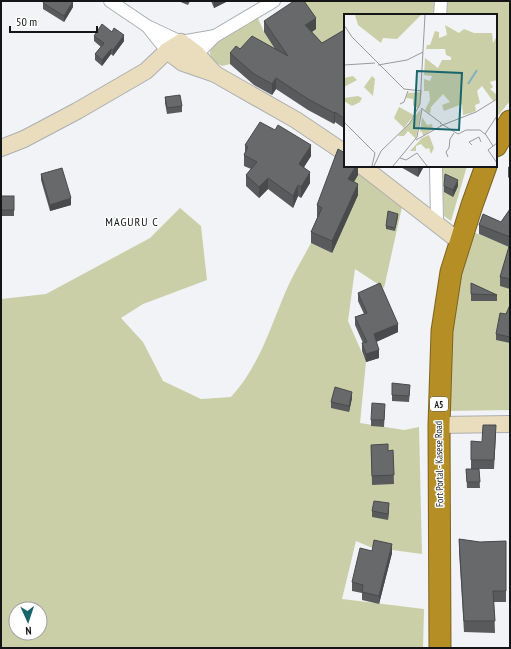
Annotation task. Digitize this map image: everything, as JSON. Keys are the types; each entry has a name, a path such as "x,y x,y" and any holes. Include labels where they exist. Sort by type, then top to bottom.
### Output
{"highway":[{"path":"497,144 510,121"},
{"name":"Fort Portal - Kasese Road","path":"440,648 439,425 442,331 451,272 486,167"}],"street":[{"path":"110,1 147,26 181,42 197,54 215,74"},
{"path":"146,71 183,63 197,54 215,36 274,1"},
{"path":"440,14 441,1"},
{"path":"147,26 167,51 183,63 215,74 296,120 344,152"},
{"path":"1,148 24,139 64,118 146,71 167,51 181,42 215,36"},
{"path":"363,167 437,222 460,242"},
{"path":"436,167 437,222"},
{"path":"439,425 510,424"}],"green space":[{"path":"298,1 437,1 436,14 344,14 344,47 314,59 305,36 316,29"},
{"path":"447,1 510,1 510,101 497,117 497,14 446,14"},
{"path":"257,16 264,32 274,47 267,55 222,66 211,60 210,52 214,42"},
{"path":"442,167 467,167 451,221 444,216"},
{"path":"359,172 402,207 384,288 355,269 348,321 366,362 360,423 404,430 419,427 422,554 370,547 356,541 342,599 424,609 423,648 1,648 1,299 46,294 150,238 180,208 201,226 207,280 143,304 121,318 143,342 163,381 201,399 231,397 249,374 256,361 294,274 311,243 332,253 335,185 355,178"},
{"path":"468,230 510,247 510,410 447,411 445,350"}],"building":[{"path":"44,1 73,1 64,16 43,3"},
{"path":"294,1 304,1 316,18 305,25 322,43 344,30 344,118 335,112 334,113 308,99 276,78 272,84 254,74 230,53 236,46 240,49 252,36 288,56 264,21"},
{"path":"102,24 112,32 114,28 124,35 113,50 111,49 102,60 95,54 104,43 94,36"},
{"path":"180,95 182,106 167,108 165,97"},
{"path":"260,122 275,130 278,125 311,145 299,164 310,172 301,187 298,185 293,196 268,178 259,187 246,175 257,162 244,155 248,147 245,145"},
{"path":"338,149 344,152 344,167 355,167 348,179 358,184 332,241 311,232 322,208 317,205"},
{"path":"62,168 71,198 50,205 41,174"},
{"path":"445,174 458,180 453,190 444,186"},
{"path":"1,196 14,196 14,210 1,210"},
{"path":"510,209 510,237 479,225 483,214 501,222"},
{"path":"388,211 398,214 395,228 386,226"},
{"path":"510,243 510,279 500,277"},
{"path":"380,283 398,324 374,334 379,350 366,354 362,343 367,342 355,317 367,313 358,293"},
{"path":"471,283 497,295 471,294"},
{"path":"510,305 510,337 496,334 500,313 506,314"},
{"path":"392,383 410,385 409,396 392,395"},
{"path":"335,387 352,392 349,406 331,402"},
{"path":"372,403 385,404 384,420 371,420"},
{"path":"483,425 496,425 494,460 471,460 471,441 482,442"},
{"path":"388,444 388,451 393,450 394,475 372,476 371,445"},
{"path":"466,469 479,469 480,482 467,482"},
{"path":"374,501 389,503 388,514 372,511"},
{"path":"459,539 480,542 506,541 506,591 493,591 495,621 464,621"},
{"path":"374,540 392,544 379,596 362,592 363,585 352,582 360,548 372,551"}],"district":[{"name":"MAGURU C","path":"132,221"}]}
